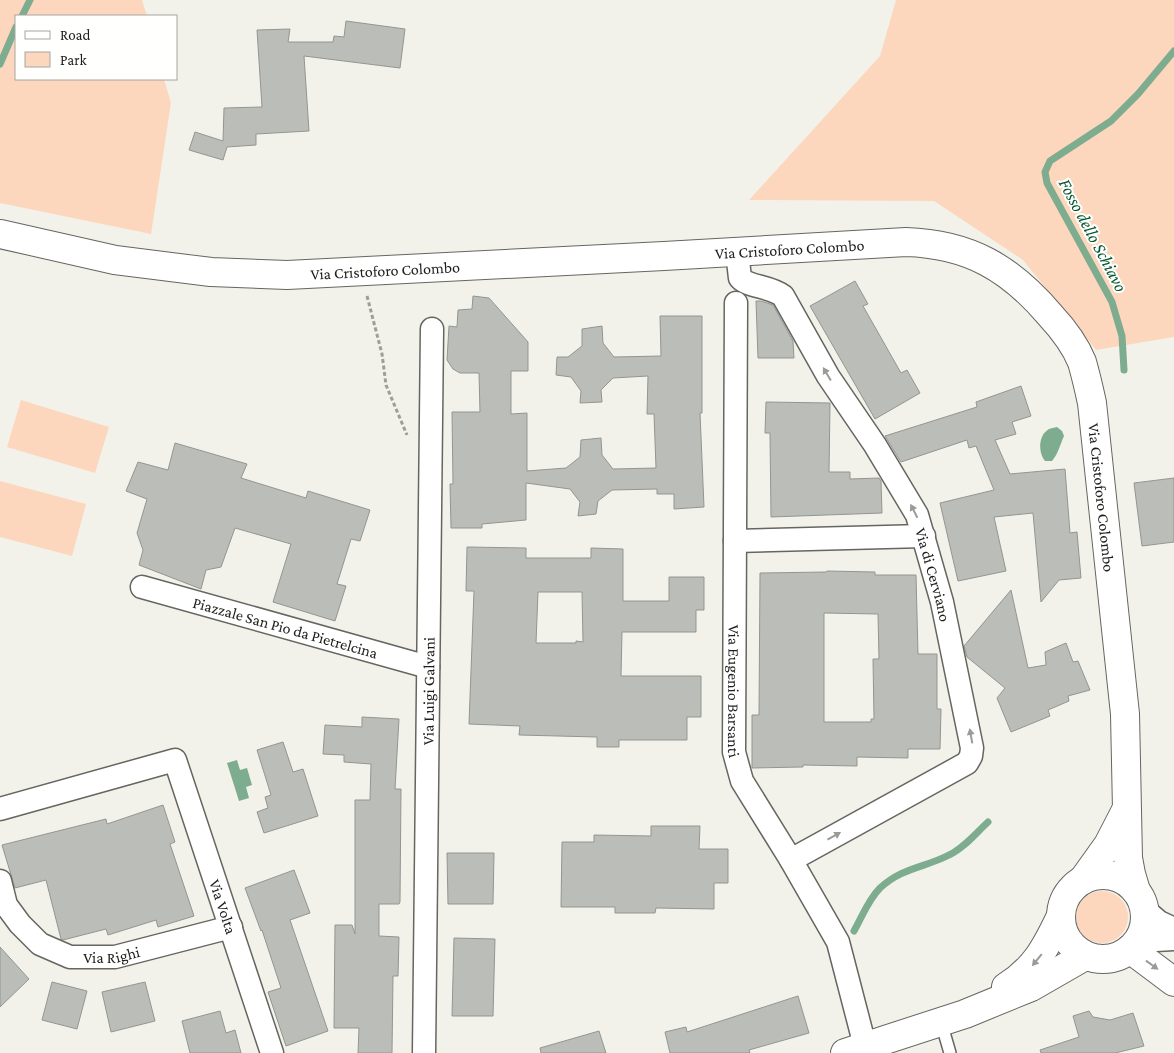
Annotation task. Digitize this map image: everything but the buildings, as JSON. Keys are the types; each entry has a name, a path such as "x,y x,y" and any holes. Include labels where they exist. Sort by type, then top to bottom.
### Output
{"main road":[{"name":"Via Cristoforo Colombo","path":"0,234 115,260 211,272 288,275 906,242 928,243 968,252 993,265 1013,278 1032,294 1069,338 1081,361 1092,403 1125,714 1128,858 1131,874 1141,900"},
{"name":"Via Cristoforo Colombo","path":"1083,880 1108,845 1126,810"},
{"path":"953,1018 1013,983 1032,966 1047,944 1060,918 1066,896 1074,886 1083,880 1097,875 1112,876 1125,881 1141,900 1145,927 1134,945 1121,956 1109,959 1085,956 1075,949 1067,940 1060,918"},
{"path":"1134,945 1174,982"},
{"path":"855,1050 953,1018 1031,987 1085,956"}],"street":[{"name":"Via di Cerviano","path":"738,252 742,281 775,290 783,296 828,376 917,515 942,602 972,739 971,756 966,763 791,860"},
{"name":"Via Eugenio Barsanti","path":"736,303 734,752 742,781 791,860 838,942 855,1050"},
{"name":"Via Luigi Galvani","path":"424,1053 432,329"},
{"path":"735,541 924,536"},
{"name":"Piazzale San Pio da Pietrelcina","path":"142,587 428,667"},
{"name":"Via Volta","path":"0,809 175,760 272,1053"},
{"name":"Via Righi","path":"0,880 6,904 20,924 40,944 70,957 115,957 231,927"},
{"path":"1141,900 1159,922 1174,929"},
{"path":"1134,945 1174,939"}],"lane":[{"path":"950,1053 953,1018"}],"path":[{"path":"368,306 382,354 386,385 396,412 411,444 430,461"}],"green space":[{"path":"0,0 142,0 147,15 15,15 15,80 164,80 171,103 151,234 0,203"},
{"path":"896,0 1174,0 1174,337 1096,350 1023,260 934,201 749,200 880,56"},
{"path":"21,400 109,427 95,473 7,447"},
{"path":"0,481 86,504 72,556 0,537"},
{"path":"1102,891 1116,895 1124,903 1128,917 1124,931 1116,939 1102,943 1088,939 1080,931 1076,917 1080,903 1088,895"}],"shaded area":[{"path":"1057,427 1064,436 1052,461 1045,461 1040,449 1041,440 1045,432"},
{"path":"237,760 240,770 247,768 252,785 246,787 249,798 239,801 227,763"}],"waterway":[{"path":"22,15 30,0"},
{"path":"0,64 15,29"},
{"name":"Fosso dello Schiavo","path":"1124,370 1122,336 1112,302 1047,183 1045,172 1050,161 1111,121 1138,94 1174,51"},
{"path":"854,931 869,903 880,888 905,872 954,852 988,822"}]}
